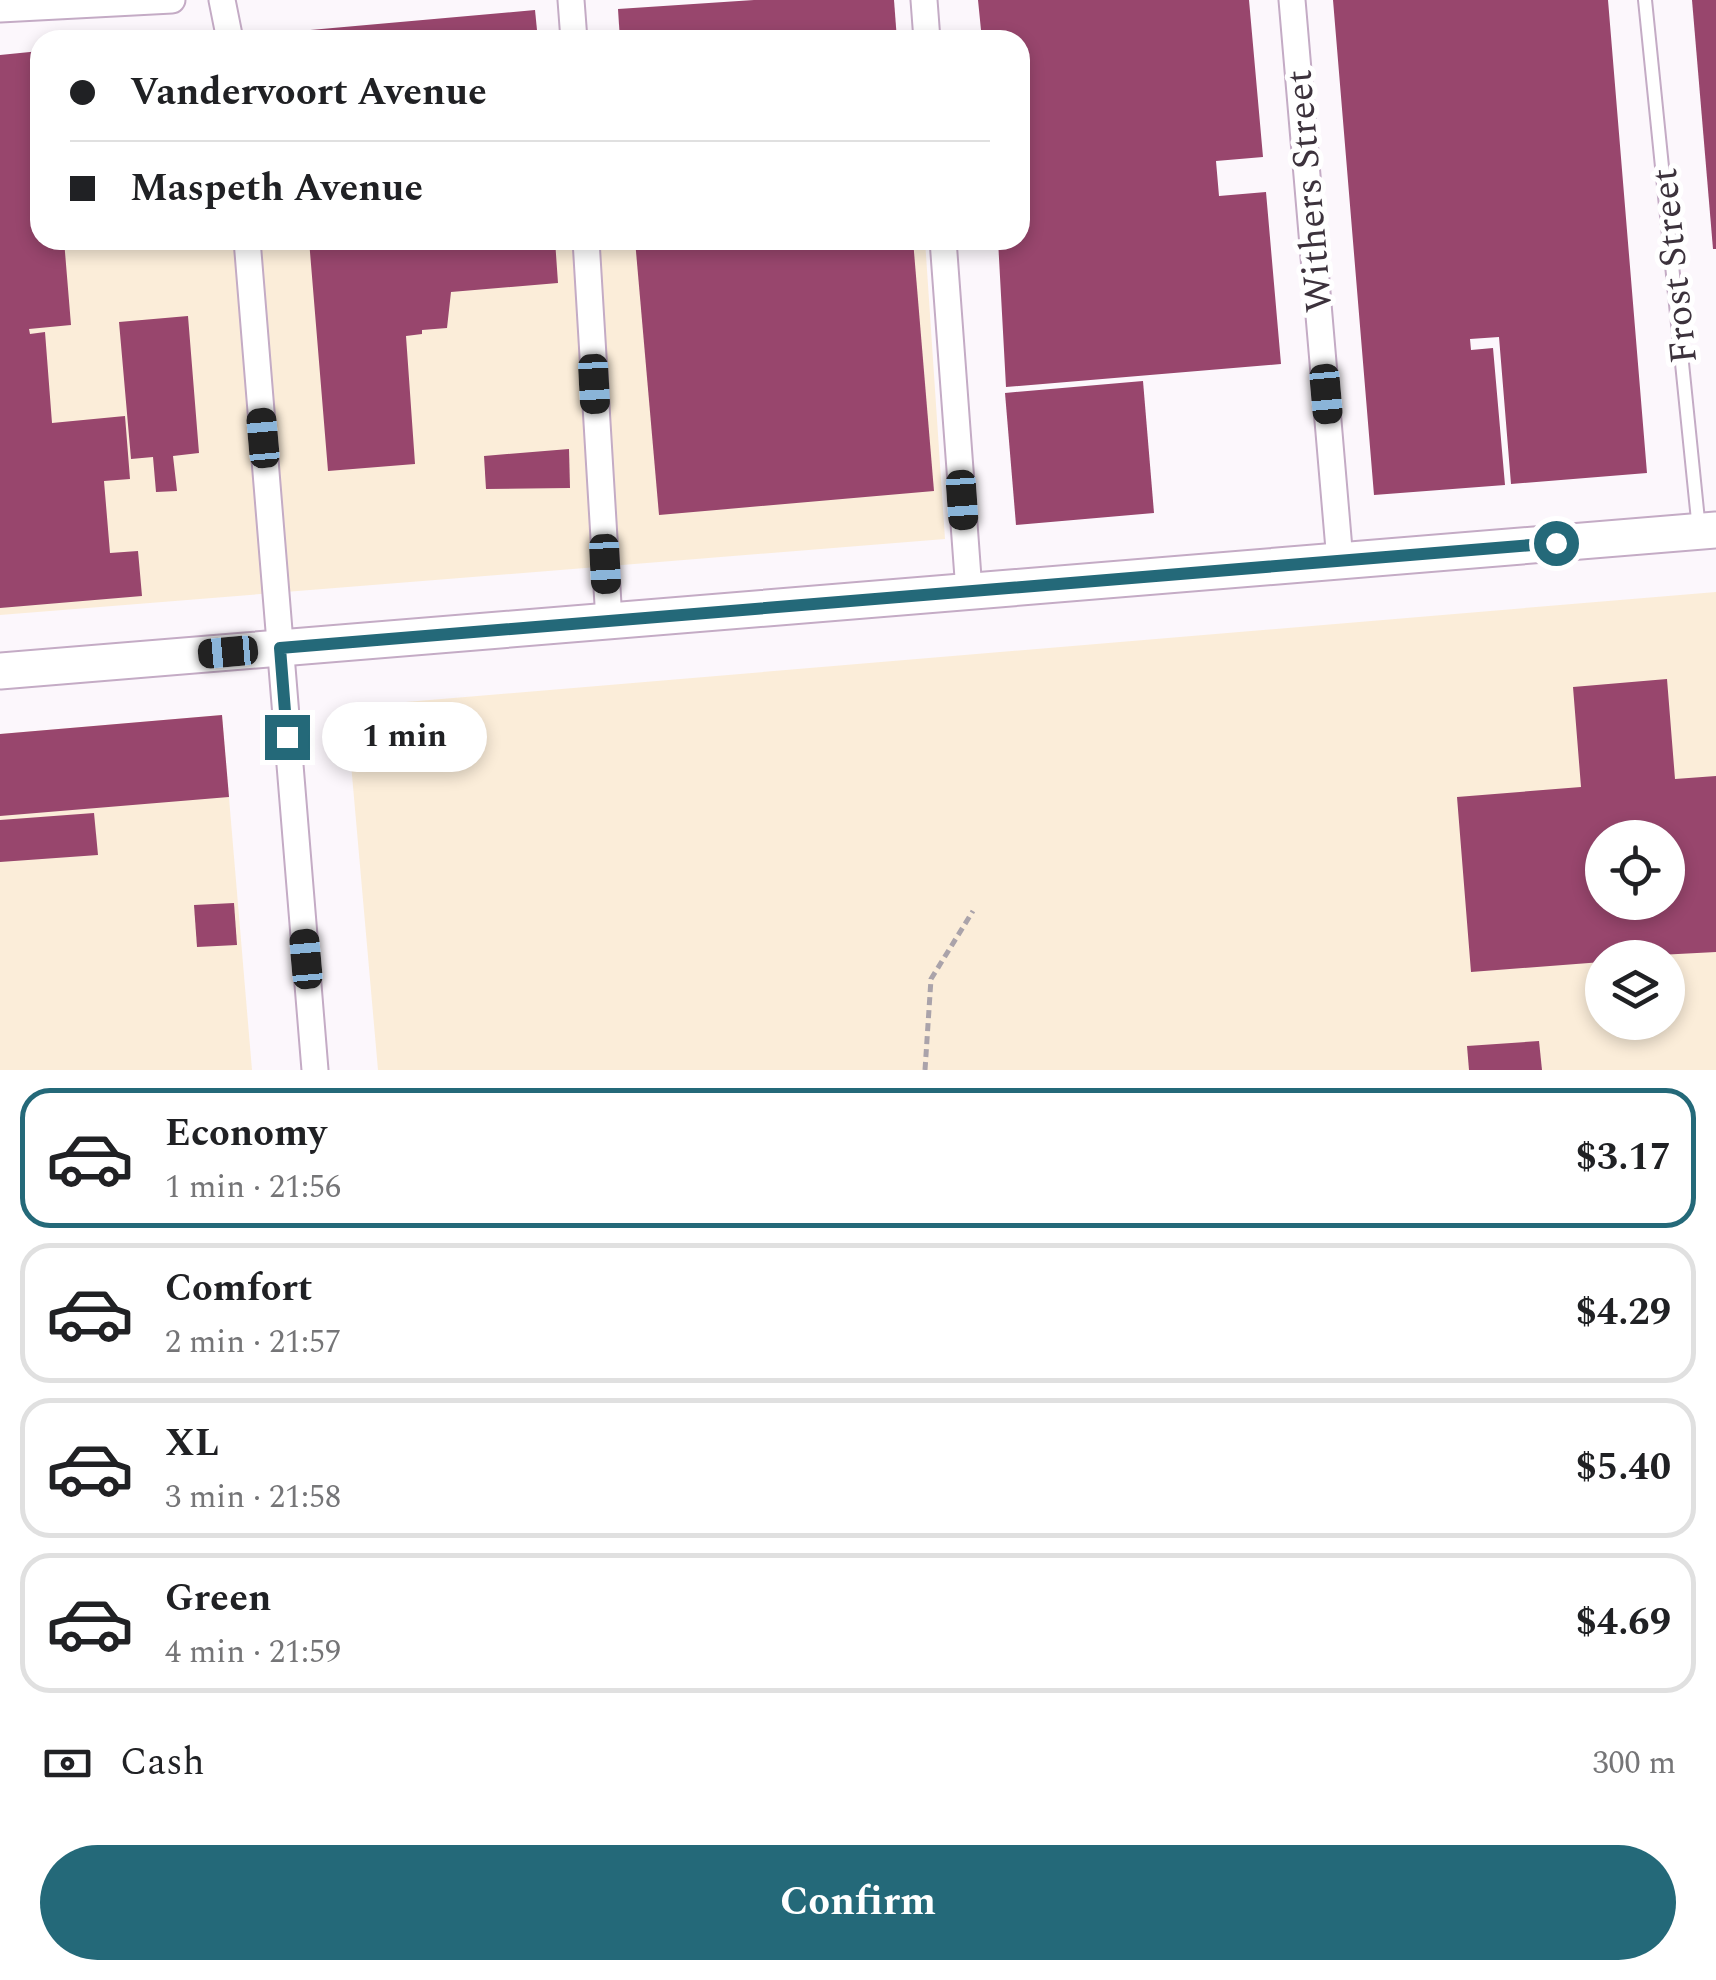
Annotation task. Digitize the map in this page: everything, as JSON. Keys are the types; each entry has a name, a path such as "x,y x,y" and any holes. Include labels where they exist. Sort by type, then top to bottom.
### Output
{"main road":[{"path":"0,670 1708,530"}],"street":[{"path":"0,10 172,0"},
{"path":"222,0 228,30"},
{"path":"572,0 574,30"},
{"path":"924,0 926,30"},
{"name":"Withers Street","path":"1292,0 1340,561"},
{"path":"247,250 315,1070"},
{"path":"587,250 608,621"},
{"path":"943,250 969,592"}],"lane":[{"name":"Frost Street","path":"1646,0 1708,530"}],"path":[{"path":"925,1070 931,979 972,912"}],"shaded area":[{"path":"0,58 30,194 30,250 926,250 945,539 0,615"},
{"path":"1716,592 1716,1070 378,1070 346,707"},
{"path":"222,715 252,1070 0,1070 0,734"}],"building":[{"path":"754,0 894,0 896,30 619,30 618,9"},
{"path":"978,0 1249,0 1263,157 1216,161 1219,196 1266,192 1281,364 1006,387 999,250 1030,250 1030,30 981,30"},
{"path":"1333,0 1608,0 1647,473 1511,484 1499,337 1470,339 1471,350 1493,348 1505,485 1374,495"},
{"path":"1692,0 1716,0 1716,249 1713,249"},
{"path":"535,10 537,30 310,30"},
{"path":"30,52 30,250 65,250 71,325 29,329 30,334 45,332 52,423 125,416 130,479 104,481 110,553 138,551 142,596 0,608 0,55"},
{"path":"310,250 556,250 558,283 451,292 447,328 406,336 415,464 328,471"},
{"path":"636,250 914,250 934,491 659,515"},
{"path":"188,316 199,453 173,456 177,491 156,492 153,457 131,459 119,322"},
{"path":"1143,381 1154,513 1016,525 1005,393"},
{"path":"569,449 570,488 486,489 484,456"},
{"path":"1667,679 1675,779 1716,776 1716,952 1685,954 1685,940 1585,940 1585,963 1471,972 1457,797 1581,787 1573,687"},
{"path":"222,715 229,797 0,816 0,734"},
{"path":"94,813 98,855 0,862 0,820"},
{"path":"234,903 237,945 197,947 194,905"},
{"path":"1539,1041 1542,1070 1469,1070 1467,1046"}],"route":[{"path":"287,737 280,648 1556,543"}]}
